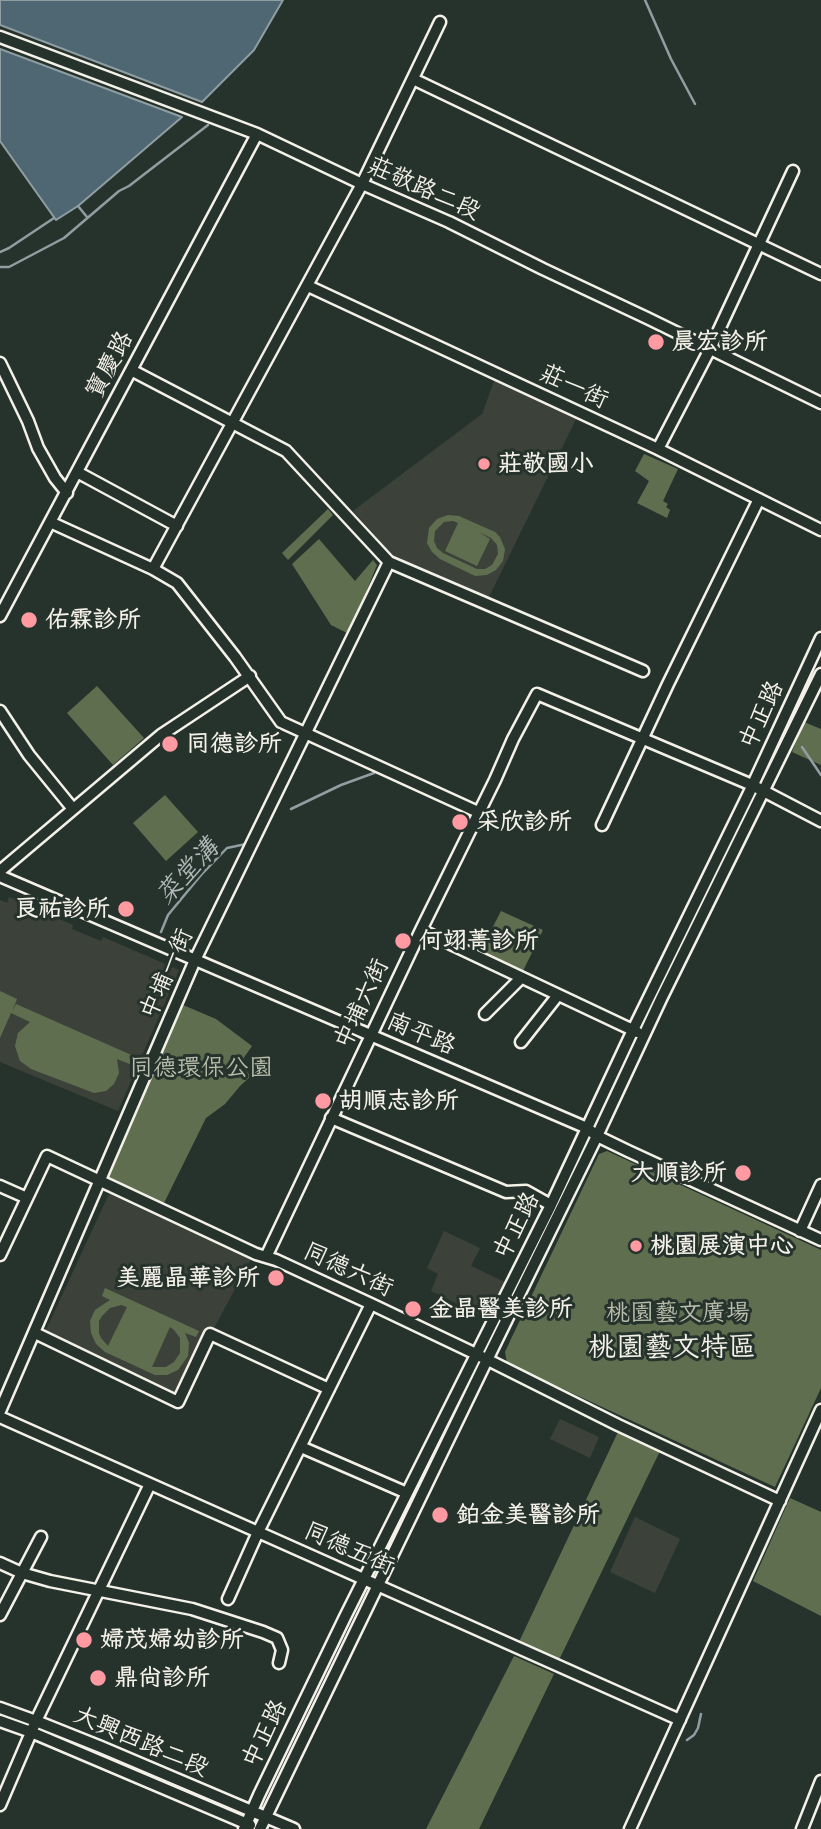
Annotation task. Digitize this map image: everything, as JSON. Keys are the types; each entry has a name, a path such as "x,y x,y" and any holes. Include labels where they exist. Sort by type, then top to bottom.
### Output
{"street":[{"path":"153,569 362,184 440,22"},
{"name":"莊敬路二段","path":"0,37 257,134 449,222 821,403"},
{"path":"413,79 821,274"},
{"name":"寶慶路","path":"0,615 257,134"},
{"path":"658,449 710,349 793,171"},
{"name":"莊一街","path":"308,286 658,449 821,530"},
{"path":"0,363 38,448 66,493"},
{"path":"131,370 286,451 389,562 643,671"},
{"path":"77,472 177,526"},
{"path":"602,825 759,499"},
{"path":"50,522 153,569 177,583 250,676 281,722 478,812"},
{"name":"中埔一街","path":"0,1412 195,960 389,562"},
{"name":"中正路","path":"245,1826 364,1579 551,1205 821,638"},
{"name":"中正路","path":"260,1829 821,674"},
{"path":"0,874 161,735 250,676"},
{"name":"中埔六街","path":"266,1257 370,1035 513,738 537,694 642,740"},
{"path":"0,711 29,755 73,809"},
{"path":"642,740 752,785 821,821"},
{"name":"南平路","path":"0,874 587,1128 597,1136 821,1240"},
{"path":"421,930 644,1035"},
{"path":"485,1014 521,978"},
{"path":"521,1042 558,995"},
{"path":"331,1118 506,1192 526,1191 551,1205"},
{"name":"同德六街","path":"27,1198 47,1156 476,1353 780,1501"},
{"path":"800,1231 821,1185"},
{"path":"0,1186 27,1198 0,1255"},
{"path":"228,1599 258,1532 371,1304"},
{"path":"35,1333 178,1402 210,1334 329,1389"},
{"path":"630,1829 821,1410"},
{"name":"同德五街","path":"0,1418 680,1720"},
{"path":"301,1447 407,1493"},
{"path":"0,1805 36,1721 150,1484"},
{"path":"0,1615 41,1536"},
{"path":"0,1563 50,1581 192,1609 263,1632 277,1638 282,1650 279,1663"},
{"name":"大興西路二段","path":"0,1708 294,1829"},
{"name":"大興西路二段","path":"0,1721 31,1732 245,1826 260,1829"},
{"path":"802,1829 821,1781"}],"shaded area":[{"name":"莊敬國小","path":"495,379 577,417 489,597 396,559 353,511 482,414"},
{"path":"9,897 73,925 72,929 101,941 103,937 179,970 118,1111 0,1062 0,900 7,903"},
{"path":"109,1194 251,1259 213,1330 207,1328 175,1395 45,1332"},
{"path":"444,1231 480,1248 471,1266 507,1283 488,1319 431,1291 438,1274 427,1268"},
{"path":"560,1419 599,1437 590,1458 550,1439"},
{"path":"635,1517 680,1539 655,1593 610,1572"}],"green space":[{"path":"644,454 678,469 663,501 668,504 666,507 670,510 667,518 637,503 649,481 635,471"},
{"path":"328,509 333,515 288,560 282,553"},
{"path":"448,515 459,516 495,532 505,549 503,561 496,570 487,575 475,576 440,559 427,543 429,528 437,519","holes":["444,522 458,523 445,551 477,566 490,539 479,532 491,538 497,545 498,554 492,565 477,569 437,548 434,541 435,531"]},
{"path":"319,539 355,581 373,560 377,565 349,634 331,625 292,564"},
{"path":"97,686 144,738 113,765 67,713"},
{"path":"804,722 821,729 821,765 792,752"},
{"path":"165,795 198,832 166,861 133,823"},
{"path":"501,911 543,930 523,971 480,952"},
{"path":"0,991 17,999 12,1012 16,1004 136,1057 132,1065 117,1059 119,1073 114,1084 106,1091 94,1093 31,1069 20,1061 15,1046 18,1033 30,1022 11,1013 0,1038"},
{"name":"同德環保公園","path":"183,1005 216,1019 252,1046 243,1059 244,1069 251,1076 225,1104 206,1118 163,1205 107,1179"},
{"name":"桃園藝文廣場","path":"607,1151 821,1250 821,1388 775,1487 507,1363 505,1352 511,1339 599,1154"},
{"path":"105,1288 199,1331 196,1337 185,1333 189,1343 188,1356 178,1370 167,1375 155,1375 105,1352 96,1344 90,1321 95,1310 110,1300 102,1296","holes":["121,1305 127,1307 108,1346 99,1333 99,1321 110,1308","170,1327 180,1338 180,1353 174,1362 166,1367 152,1367"]},
{"path":"618,1432 660,1451 558,1662 518,1644"},
{"path":"790,1498 821,1512 821,1616 753,1581"},
{"path":"514,1656 554,1674 479,1829 426,1829"}],"water":[{"path":"0,0 283,0 254,50 202,102 0,25"},
{"path":"0,49 182,117 78,206 56,220 0,141"}],"waterway":[{"path":"645,0 671,59 695,104"},
{"path":"0,267 9,267 64,238 119,191 208,125"},
{"path":"78,206 87,217"},
{"path":"0,252 54,218"},
{"name":"菜堂溝","path":"802,747 821,775"},
{"name":"菜堂溝","path":"291,809 341,785 374,773"},
{"name":"菜堂溝","path":"161,932 168,915 227,848 246,844"},
{"path":"687,1740 698,1728 701,1714"}],"place":[{"name":"晨宏診所","path":"656,342"},
{"name":"莊敬國小","path":"484,464"},
{"name":"佑霖診所","path":"29,620"},
{"name":"同德診所","path":"170,744"},
{"name":"采欣診所","path":"460,822"},
{"name":"良祐診所","path":"126,909"},
{"name":"何翊菁診所","path":"403,941"},
{"name":"胡順志診所","path":"323,1101"},
{"name":"大順診所","path":"743,1173"},
{"name":"桃園展演中心","path":"636,1246"},
{"name":"美麗晶華診所","path":"276,1278"},
{"name":"金晶醫美診所","path":"413,1309"},
{"name":"鉑金美醫診所","path":"440,1515"},
{"name":"婦茂婦幼診所","path":"84,1640"},
{"name":"鼎尚診所","path":"98,1678"}],"district":[{"name":"桃園藝文特區","path":"672,1348"}]}
